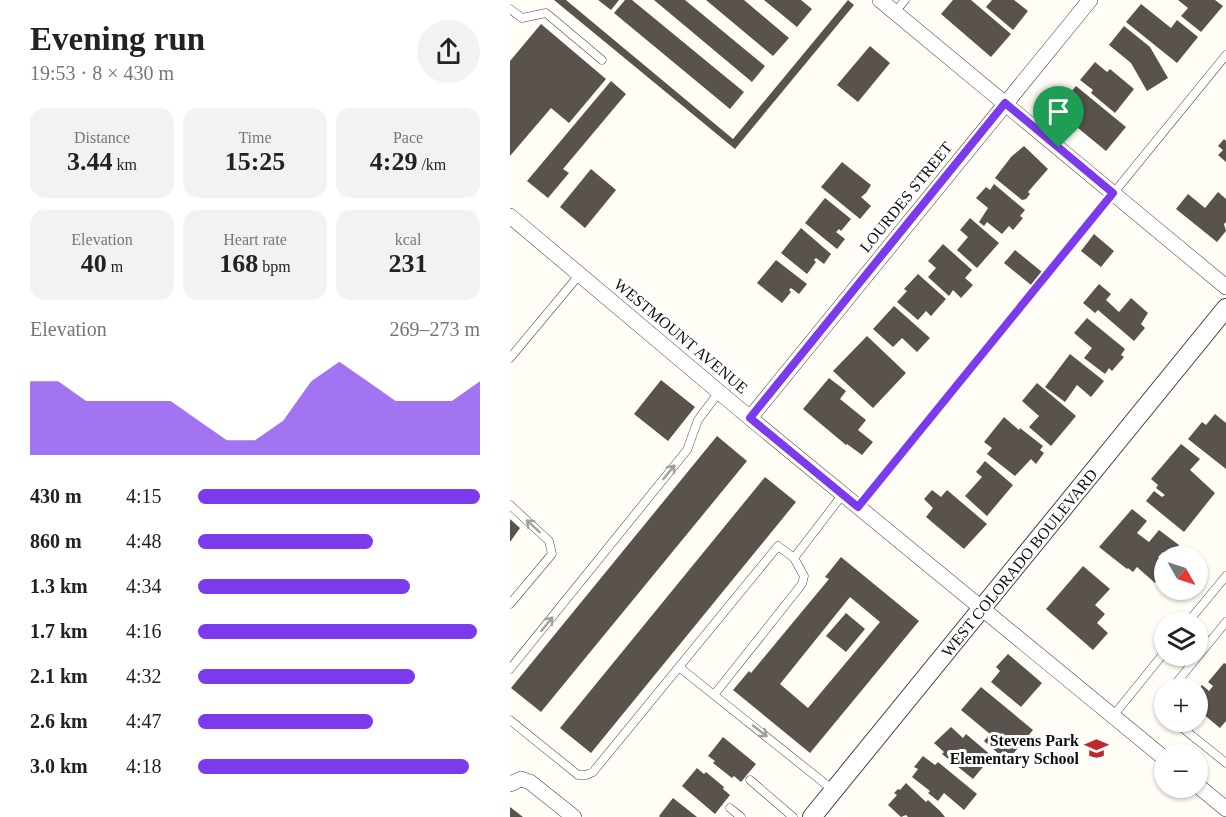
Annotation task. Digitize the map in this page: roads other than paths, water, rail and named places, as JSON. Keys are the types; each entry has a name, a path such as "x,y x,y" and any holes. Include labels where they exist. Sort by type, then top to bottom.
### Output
{"street":[{"path":"880,0 900,6 1005,103 1226,287"},
{"name":"LOURDES STREET","path":"750,418 1090,0"},
{"name":"WESTMOUNT AVENUE","path":"510,216 750,418 1154,750"},
{"name":"WEST COLORADO BOULEVARD","path":"812,817 1226,308"},
{"path":"510,784 521,779 530,782 574,817"},
{"path":"1208,794 1226,809"}],"lane":[{"path":"510,9 522,18 546,13 602,60"},
{"path":"858,507 1226,55"},
{"path":"510,358 580,274"},
{"path":"510,669 687,450 698,420 719,392"},
{"path":"794,558 843,494"},
{"path":"510,505 549,541 552,554 510,604"},
{"path":"510,720 578,776 593,771 778,546 794,558 804,576 802,584 714,695"},
{"path":"1196,612 1226,576"},
{"path":"1180,678 1226,622"},
{"path":"1113,716 1154,665"},
{"path":"680,667 833,790"},
{"path":"1187,732 1226,763"},
{"path":"750,780 793,817"},
{"path":"730,808 741,817"}],"place":[{"name":"Stevens Park Elementary School","path":"1097,749"}]}
